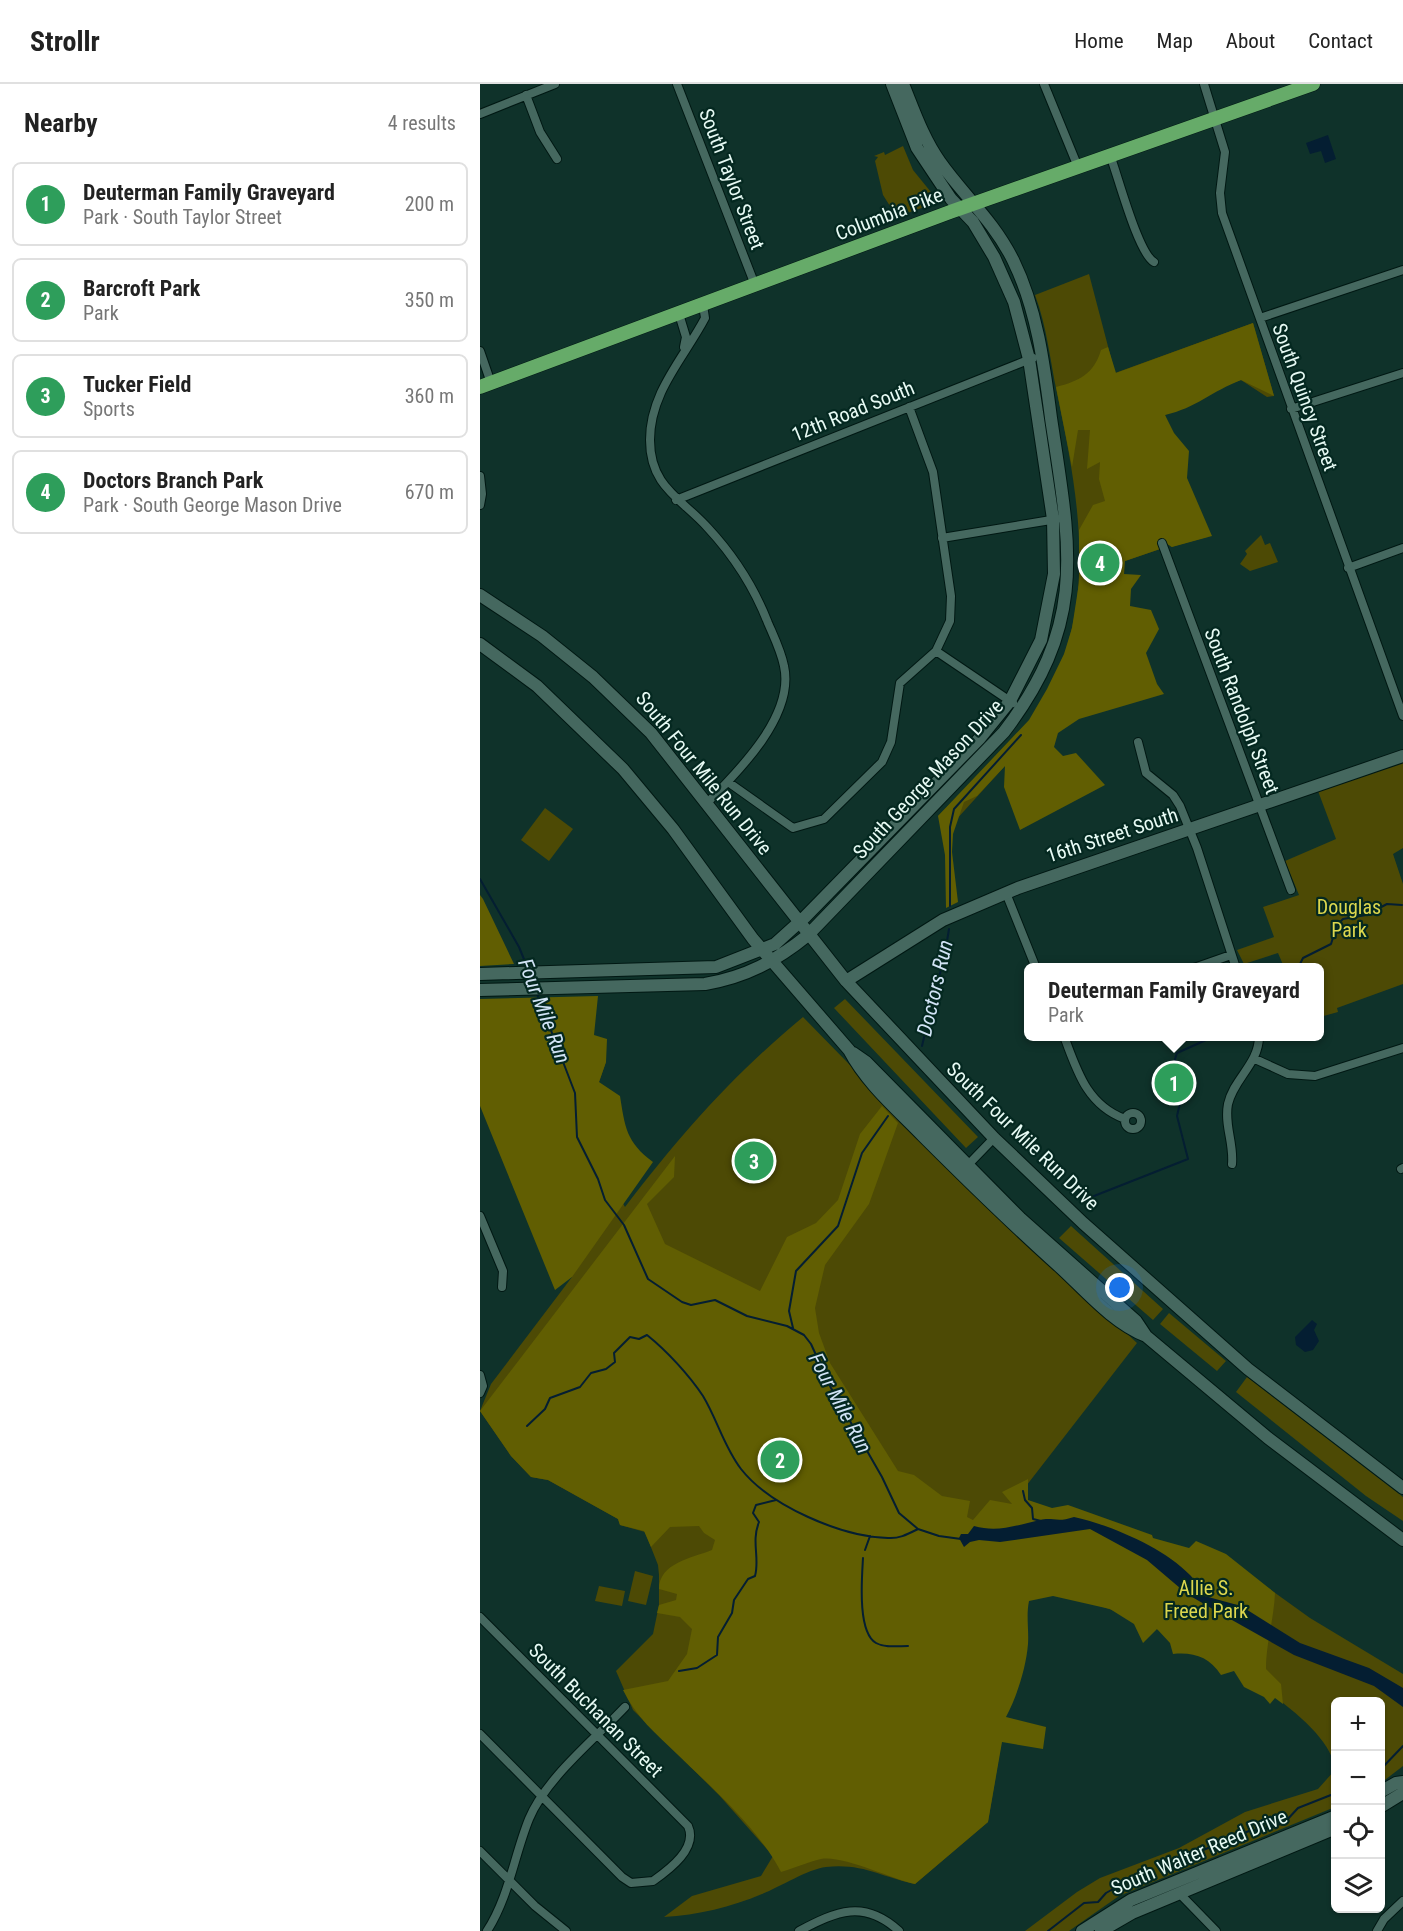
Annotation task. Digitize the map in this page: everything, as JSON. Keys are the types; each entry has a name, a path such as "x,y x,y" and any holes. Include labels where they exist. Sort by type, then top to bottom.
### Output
{"main road":[{"name":"South George Mason Drive","path":"482,974 716,967 774,944 799,923 980,738 1010,701 1030,666 1049,610 1054,574 1053,519 1029,359 1014,302 1001,272 973,222 935,178 917,148 892,84"},
{"name":"South George Mason Drive","path":"486,990 705,984 735,978 772,963 808,935 1004,732 1022,708 1047,663 1060,624 1069,564 1066,518 1042,355 1030,307 1013,259 987,216 930,147 903,84"},
{"name":"Columbia Pike","path":"486,385 960,208 1313,84"},
{"name":"South Four Mile Run Drive","path":"480,595 542,636 624,704 651,733 846,981 994,1138 1083,1223 1248,1369 1403,1488"},
{"path":"480,644 537,686 590,735 665,818 711,885 772,963 849,1050 859,1069 964,1170 1013,1225 1121,1322 1146,1336 1268,1438 1403,1540"},
{"path":"480,651 552,707 586,740 618,773 692,866 711,885"},
{"name":"16th Street South","path":"846,981 943,920 1006,893 1403,756"},
{"path":"916,803 926,812"},
{"path":"1385,1789 1403,1782"},
{"path":"1383,1805 1403,1792"},
{"name":"South Walter Reed Drive","path":"1082,1931 1131,1900 1331,1818"},
{"name":"South Walter Reed Drive","path":"1101,1931 1132,1913 1331,1830"}],"street":[{"path":"480,114 555,84"},
{"name":"South Taylor Street","path":"677,84 756,285"},
{"path":"1044,84 1078,166"},
{"name":"South Quincy Street","path":"1204,84 1225,152 1220,193 1222,213 1403,716"},
{"path":"526,95 540,132 557,159"},
{"path":"1110,155 1138,237 1148,259 1154,262"},
{"path":"1260,318 1403,270"},
{"path":"703,305 705,318 661,389 651,418 650,442 654,467 666,490 707,527 734,558 758,598 785,666 786,685 780,707 760,744 707,803"},
{"path":"679,314 686,337 684,350"},
{"path":"480,351 486,385"},
{"name":"12th Road South","path":"676,500 1042,355"},
{"path":"1292,410 1403,373"},
{"path":"728,782 793,828 824,819 882,762 891,742 900,683 936,651 950,621 951,596 933,472 909,407"},
{"path":"480,476 482,494 480,505"},
{"path":"942,538 1066,518"},
{"name":"South Randolph Street","path":"1162,543 1291,890"},
{"path":"1348,568 1403,548"},
{"path":"936,651 1022,708"},
{"path":"1138,742 1146,773 1173,795 1190,829 1234,963"},
{"path":"1006,893 1034,963"},
{"path":"1208,963 1230,955"},
{"path":"1066,1041 1089,1093 1101,1107 1125,1119"},
{"path":"1232,1164 1233,1155 1227,1129 1229,1100 1255,1059 1258,1041"},
{"path":"1255,1059 1288,1074 1315,1076 1403,1048"},
{"path":"964,1170 994,1138"},
{"path":"480,1216 503,1271 502,1287"},
{"path":"480,1394 481,1376"},
{"name":"South Buchanan Street","path":"480,1617 688,1826 692,1833 689,1847 660,1876 643,1884 632,1883 622,1877 542,1797"},
{"path":"487,1931 510,1881 530,1817 542,1797 625,1707"},
{"path":"480,1734 542,1797"},
{"path":"480,1851 566,1931"},
{"path":"1179,1893 1216,1931"},
{"path":"1377,1931 1384,1919 1403,1901"},
{"path":"799,1931 844,1911 863,1911 885,1917 899,1931"}],"green space":[{"path":"903,146 913,170 939,202 887,220 895,214 883,195 875,161 878,157 874,156 884,152 885,155"},
{"path":"1089,274 1115,373 1253,323 1274,396 1267,397 1241,380 1203,394 1165,415 1207,537 1171,547 1165,532 1160,549 1099,570 1042,725 955,821 938,816 997,758 1029,721 1052,683 1068,644 1076,603 1079,562 1078,519 1065,435 1045,331 1035,295"},
{"path":"1253,323 1274,396 1241,380 1195,404 1165,415 1174,433 1189,451 1187,478 1212,536 1172,547 1162,541 1160,549 1125,561 1124,574 1141,575 1131,589 1130,606 1151,610 1159,629 1146,653 1157,684 1164,694 1079,719 1058,733 1054,747 1063,756 1076,753 1105,785 1020,830 1004,787 1005,766 977,796 964,802 953,834 952,852 958,902 946,908 945,855 938,816 1029,720 1047,689 1064,654 1072,628 1079,583 1079,530 1093,505 1105,501 1099,479 1100,462 1087,469 1090,430 1078,430 1072,467 1056,387 1072,382 1090,371 1101,350 1108,347 1116,373"},
{"path":"1261,535 1265,545 1270,543 1278,562 1250,571 1240,564 1247,554 1245,551"},
{"name":"Douglas Park","path":"1403,762 1403,848 1393,854 1403,884 1403,984 1337,1008 1338,1012 1324,1016 1324,963 1282,963 1278,953 1244,963 1237,950 1274,937 1263,907 1299,895 1285,861 1336,839 1318,791"},
{"path":"545,808 573,829 549,861 521,840"},
{"path":"480,895 483,899 514,964 480,966"},
{"path":"598,996 594,1035 607,1039 606,1062 599,1082 620,1096 623,1117 632,1141 653,1162 572,1277 555,1290 480,1106 480,999"},
{"path":"845,999 978,1137 966,1148 834,1008"},
{"name":"Allie S. Freed Park","path":"480,1010 591,1046 606,1062 599,1082 610,1181 625,1207 708,1107 753,1061 803,1017 976,1194 1137,1343 1006,1512 1267,1587 1310,1618 1403,1674 1403,1766 1385,1780 1385,1697 1331,1697 1331,1760 1326,1747 1306,1722 1242,1675 1204,1653 1112,1610 1027,1590 988,1822 915,1884 851,1867 826,1867 811,1871 738,1903 714,1910 664,1917 692,1896 761,1876 773,1856 719,1795 633,1710 616,1671 653,1634 659,1605 659,1575 658,1565 645,1532 620,1525 618,1519 548,1480 531,1477 511,1456 480,1411 491,1384 572,1277"},
{"name":"Allie S. Freed Park","path":"882,1106 898,1123 869,1204 825,1265 815,1308 819,1333 830,1363 898,1471 914,1475 942,1496 970,1501 967,1517 973,1520 990,1500 1012,1504 1002,1492 1028,1479 1028,1500 1052,1508 1068,1505 1152,1535 1153,1538 1189,1548 1196,1541 1226,1554 1275,1593 1266,1669 1281,1684 1283,1704 1275,1698 1270,1704 1264,1697 1244,1687 1234,1671 1221,1675 1211,1664 1200,1657 1173,1654 1170,1643 1157,1629 1143,1643 1134,1624 1110,1609 1053,1596 1029,1601 1025,1663 1006,1717 1046,1727 1043,1749 1002,1742 988,1822 915,1884 854,1864 830,1859 816,1860 781,1872 772,1856 748,1825 647,1725 623,1690 668,1681 687,1654 692,1629 680,1617 657,1613 659,1605 676,1600 677,1594 659,1589 660,1580 670,1567 712,1550 715,1540 704,1533 699,1526 670,1527 651,1547 644,1531 620,1525 618,1519 548,1480 531,1477 511,1456 480,1411 675,1156 674,1177 647,1204 665,1244 760,1291 787,1237 816,1223 838,1200 860,1134"},
{"path":"1071,1226 1163,1309 1153,1320 1059,1238"},
{"path":"1169,1313 1226,1361 1217,1371 1160,1324"},
{"path":"1247,1377 1403,1497 1403,1521 1366,1496 1236,1392"},
{"path":"635,1571 653,1576 646,1605 628,1601"},
{"path":"599,1586 625,1591 622,1606 595,1601"},
{"path":"1331,1774 1331,1809 1119,1896 1069,1931 1025,1931 1077,1892 1100,1878 1179,1848 1245,1812 1318,1789"}],"water":[{"path":"1328,135 1336,159 1325,163 1321,151 1310,154 1306,143"},
{"path":"1312,1320 1317,1324 1314,1330 1319,1341 1313,1350 1305,1352 1296,1345 1295,1337"},
{"path":"1074,1517 1119,1531 1166,1555 1190,1575 1201,1595 1241,1606 1300,1643 1369,1668 1403,1688 1403,1707 1374,1686 1294,1655 1216,1611 1187,1594 1147,1560 1090,1529 1000,1542 979,1540 970,1542 964,1547 959,1538 961,1534 968,1534 974,1526 991,1529 1044,1519 1063,1520"}],"waterway":[{"name":"Doctors Run","path":"950,906 950,827 954,809 1021,735"},
{"name":"Four Mile Run","path":"480,879 519,947 528,969"},
{"path":"1300,963 1303,958 1331,944 1337,925 1343,919 1366,915 1387,904 1402,905"},
{"name":"Doctors Run","path":"922,1046 949,929"},
{"name":"Four Mile Run","path":"537,994 575,1093 577,1137 598,1179 605,1200 624,1225 648,1279 682,1302 691,1305 715,1300 747,1316 787,1326 804,1335 811,1344 831,1388 882,1477 899,1513 918,1529 939,1536 961,1539"},
{"path":"1094,1196 1188,1159 1177,1116 1180,1103 1175,1059 1177,1053 1204,1041"},
{"name":"Doctors Run","path":"793,1328 789,1311 796,1271 838,1226 862,1153 888,1116"},
{"path":"527,1426 545,1409 550,1398 580,1387 591,1373 606,1369 615,1362 614,1353 630,1337 639,1339 647,1335 691,1380 703,1396 741,1469 770,1495 808,1517 850,1532 892,1538 918,1529"},
{"path":"1023,1491 1025,1500 1032,1508 1033,1519 1041,1521"},
{"path":"679,1671 697,1668 717,1655 718,1637 732,1613 734,1600 748,1579 755,1576 756,1536 759,1522 753,1513 756,1505 776,1500"},
{"path":"865,1550 870,1536"},
{"path":"863,1558 863,1616 870,1637 883,1646 908,1646"},
{"path":"1385,1765 1403,1746"},
{"path":"1184,1858 1249,1831 1274,1827 1286,1821 1298,1808 1331,1795"},
{"path":"1171,1863 1177,1861"},
{"path":"1048,1931 1084,1903 1098,1902 1106,1893 1147,1870"}],"place":[{"name":"Doctors Branch Park","path":"1100,563"},
{"name":"Deuterman Family Graveyard","path":"1174,1083"},
{"name":"Tucker Field","path":"754,1161"},
{"name":"Barcroft Park","path":"780,1460"}]}
